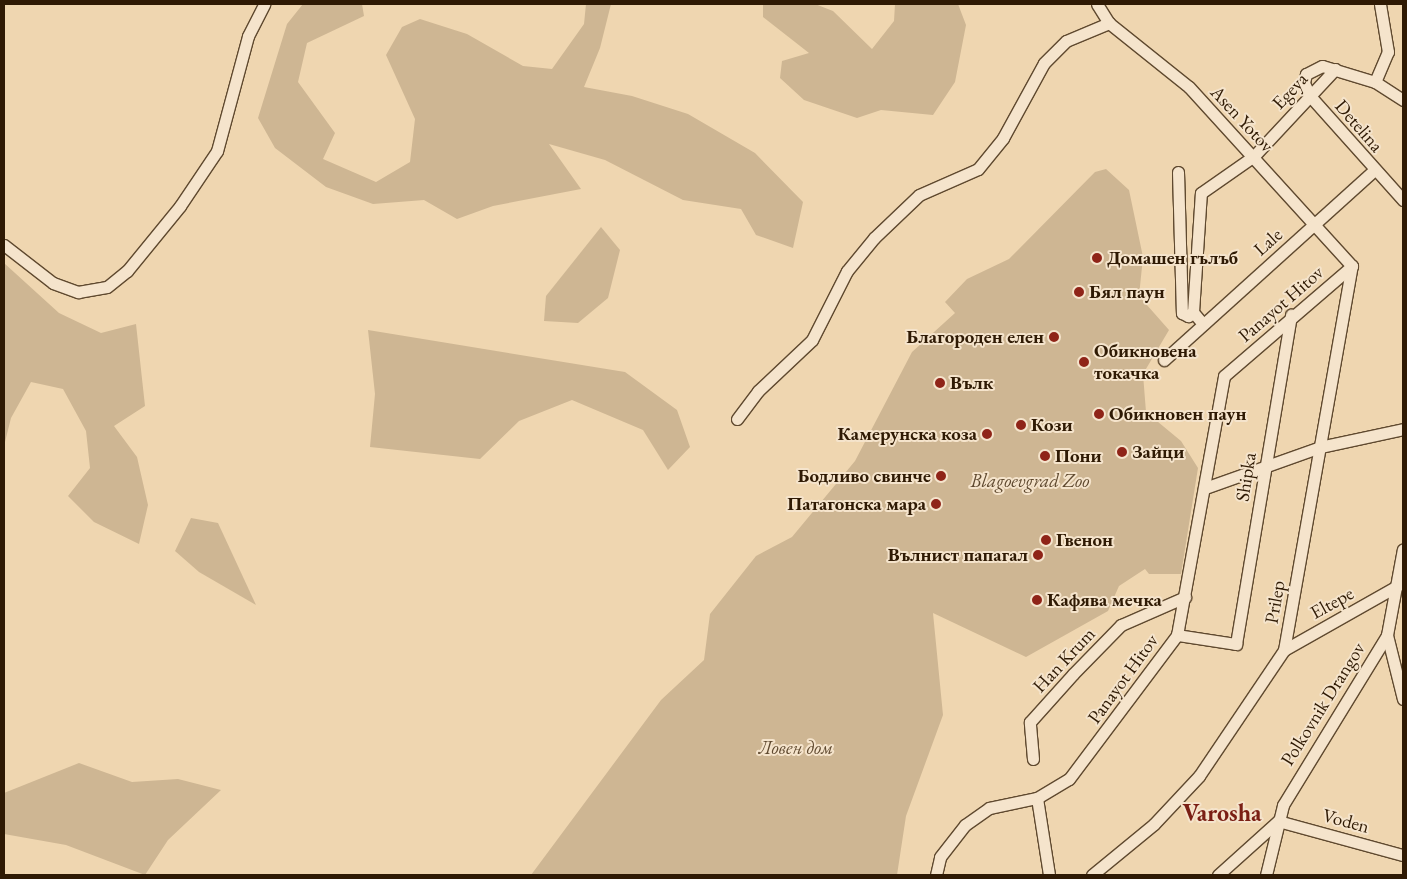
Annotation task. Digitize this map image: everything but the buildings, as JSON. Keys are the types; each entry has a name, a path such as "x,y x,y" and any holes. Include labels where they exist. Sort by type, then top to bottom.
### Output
{"street":[{"path":"4,246 53,283 78,292 107,287 127,271 180,206 217,151 248,36 264,4"},
{"name":"Asen Yotov","path":"1098,4 1109,22 1189,87 1254,156 1352,266"},
{"path":"1375,82 1388,52 1380,4"},
{"path":"737,420 758,391 812,340 842,278 874,238 919,195 978,169 1002,138 1044,63 1066,41 1109,22"},
{"path":"1310,96 1304,83 1306,74 1322,66 1375,82 1403,100"},
{"name":"Egeya","path":"1193,312 1201,193 1254,156 1335,69"},
{"name":"Detelina","path":"1310,96 1374,170 1403,200"},
{"name":"Lale","path":"1164,360 1374,170"},
{"path":"1178,172 1182,313 1188,316 1193,312 1203,324"},
{"name":"Panayot Hitov","path":"936,875 940,857 965,825 989,808 1037,798 1069,779 1176,635 1185,597 1224,376 1291,315 1352,266"},
{"name":"Prilep","path":"1092,875 1154,824 1199,776 1284,650 1352,266"},
{"name":"Shipka","path":"1176,635 1236,644 1291,315"},
{"path":"1205,488 1320,448 1403,429"},
{"name":"Polkovnik Drangov","path":"1266,875 1278,821 1292,787 1387,635 1403,549"},
{"name":"Eltepe","path":"1284,650 1397,586"},
{"name":"Han Krum","path":"1034,759 1030,722 1074,674 1121,625 1185,597"},
{"path":"1387,635 1403,699"},
{"path":"1037,798 1049,875"},
{"path":"1218,875 1278,821"},
{"name":"Voden","path":"1278,821 1403,856"}],"green space":[{"path":"303,4 362,4 364,16 307,43 298,82 335,133 323,159 376,182 410,162 415,119 386,55 402,27 420,19 467,34 523,66 552,69 584,24 586,4 611,4 600,48 584,87 632,96 688,114 755,153 803,202 793,248 756,235 741,209 683,200 605,160 549,144 581,189 493,206 457,219 424,200 373,204 326,187 275,148 258,118 287,24"},
{"path":"763,4 815,4 833,11 872,49 894,21 895,4 958,4 966,25 955,82 933,115 881,110 857,118 804,100 780,78 782,61 809,53 763,17"},
{"path":"1106,169 1129,190 1143,257 1139,296 1169,330 1143,374 1146,412 1181,441 1198,468 1181,574 1149,574 1145,569 1119,586 1108,611 1026,657 933,613 943,715 906,816 897,875 531,875 661,700 704,660 710,614 756,556 792,537 855,461 912,352 955,313 945,302 967,279 1009,259 1095,172"},
{"path":"601,227 620,250 608,298 578,323 544,321 546,296"},
{"path":"4,263 59,313 101,333 136,324 145,406 114,426 137,457 148,505 139,544 94,522 68,496 90,468 86,431 63,389 31,382 11,418 4,446"},
{"path":"368,330 625,372 677,410 690,447 668,470 643,430 572,400 519,421 480,459 370,447 375,394"},
{"path":"191,518 218,523 256,605 199,572 175,551"},
{"path":"79,763 132,782 178,779 221,790 168,840 145,875 66,845 4,834 4,793"}],"place":[{"name":"Домашен гълъб","path":"1097,258"},
{"name":"Бял паун","path":"1079,292"},
{"name":"Благороден елен","path":"1054,337"},
{"name":"Обикновена токачка","path":"1084,362"},
{"name":"Вълк","path":"940,383"},
{"name":"Обикновен паун","path":"1099,414"},
{"name":"Кози","path":"1021,425"},
{"name":"Камерунска коза","path":"987,434"},
{"name":"Зайци","path":"1122,452"},
{"name":"Пони","path":"1045,456"},
{"name":"Бодливо свинче","path":"941,476"},
{"name":"Патагонска мара","path":"936,504"},
{"name":"Гвенон","path":"1046,540"},
{"name":"Вълнист папагал","path":"1038,555"},
{"name":"Кафява мечка","path":"1037,600"}],"district":[{"name":"Varosha","path":"1222,813"}],"park label":[{"name":"Blagoevgrad Zoo","path":"1030,481"},
{"name":"Ловен дом","path":"796,748"}]}
